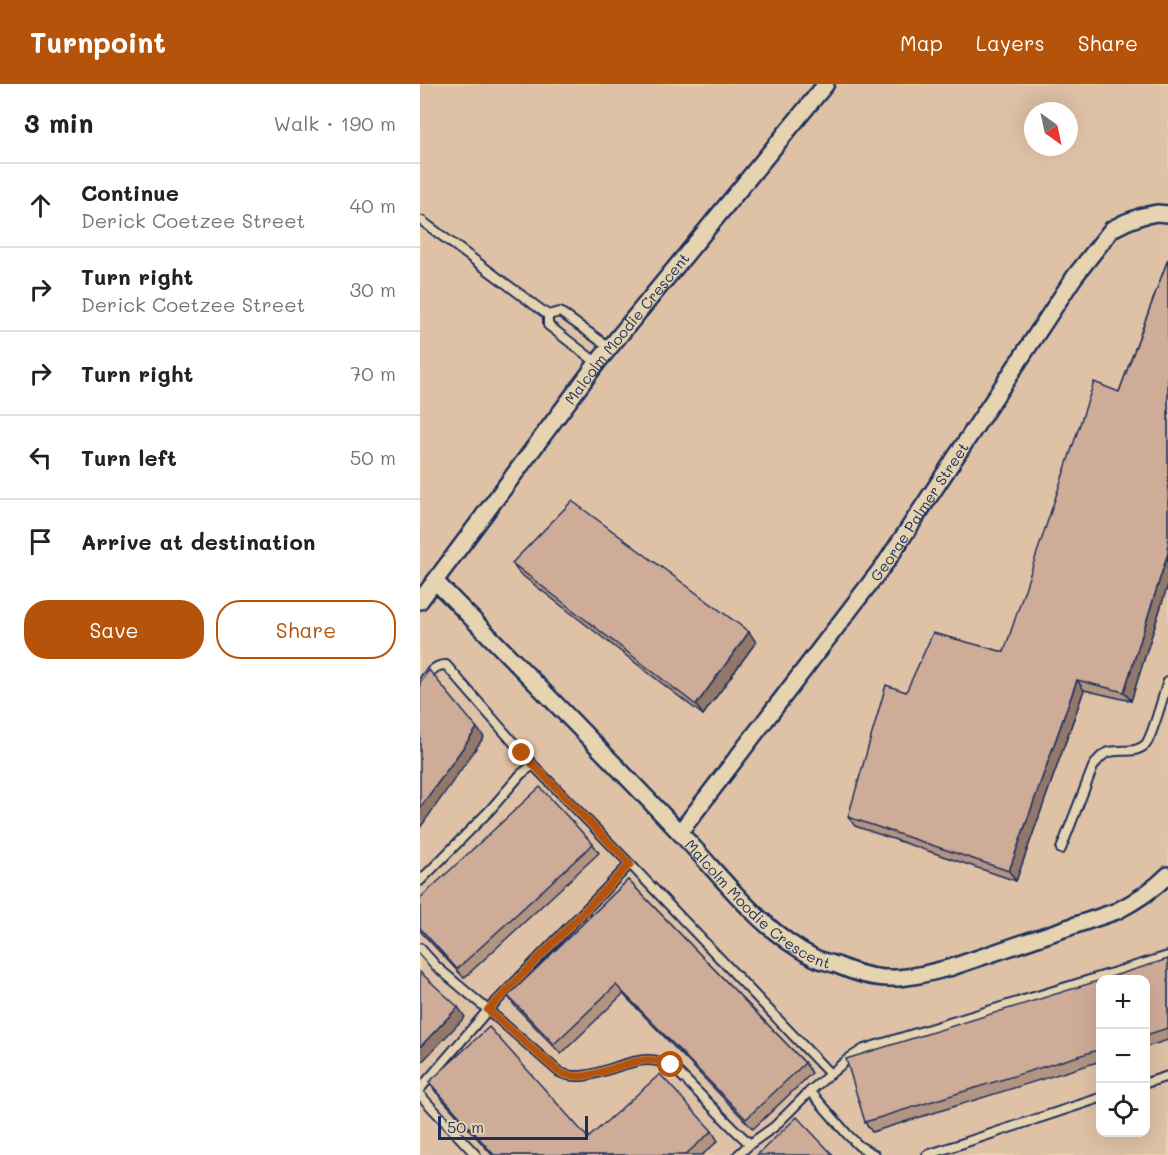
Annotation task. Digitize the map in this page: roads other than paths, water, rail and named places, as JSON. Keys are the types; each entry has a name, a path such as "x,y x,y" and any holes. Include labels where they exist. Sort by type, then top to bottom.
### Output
{"street":[{"name":"Malcolm Moodie Crescent","path":"420,601 609,347 826,84"},
{"name":"George Palmer Street","path":"680,832 887,561 1075,276 1112,229 1142,216 1157,213 1168,214"},
{"name":"Malcolm Moodie Crescent","path":"435,581 680,832 748,906 791,944 818,959 853,972 888,978 900,978 952,967 1117,911 1140,898 1168,875"}],"lane":[{"path":"422,221 548,315 549,325 597,363"},
{"path":"548,315 560,312 609,347"},
{"path":"420,686 432,671 440,665 446,665 533,765 830,1074"},
{"path":"1061,849 1093,767 1109,752 1134,751 1145,746 1151,738 1168,681"},
{"path":"420,881 490,810 521,774 533,765"},
{"path":"420,1089 488,1010 630,864"},
{"path":"420,948 437,967 559,1072 566,1076 578,1076 645,1060 671,1065 750,1144"},
{"path":"738,1155 774,1127 830,1074 864,1049 1168,956"},
{"path":"1150,1082 1168,1076"},
{"path":"810,1091 859,1146 875,1155"},
{"path":"420,1095 476,1155"},
{"path":"927,1155 1096,1100"}]}
